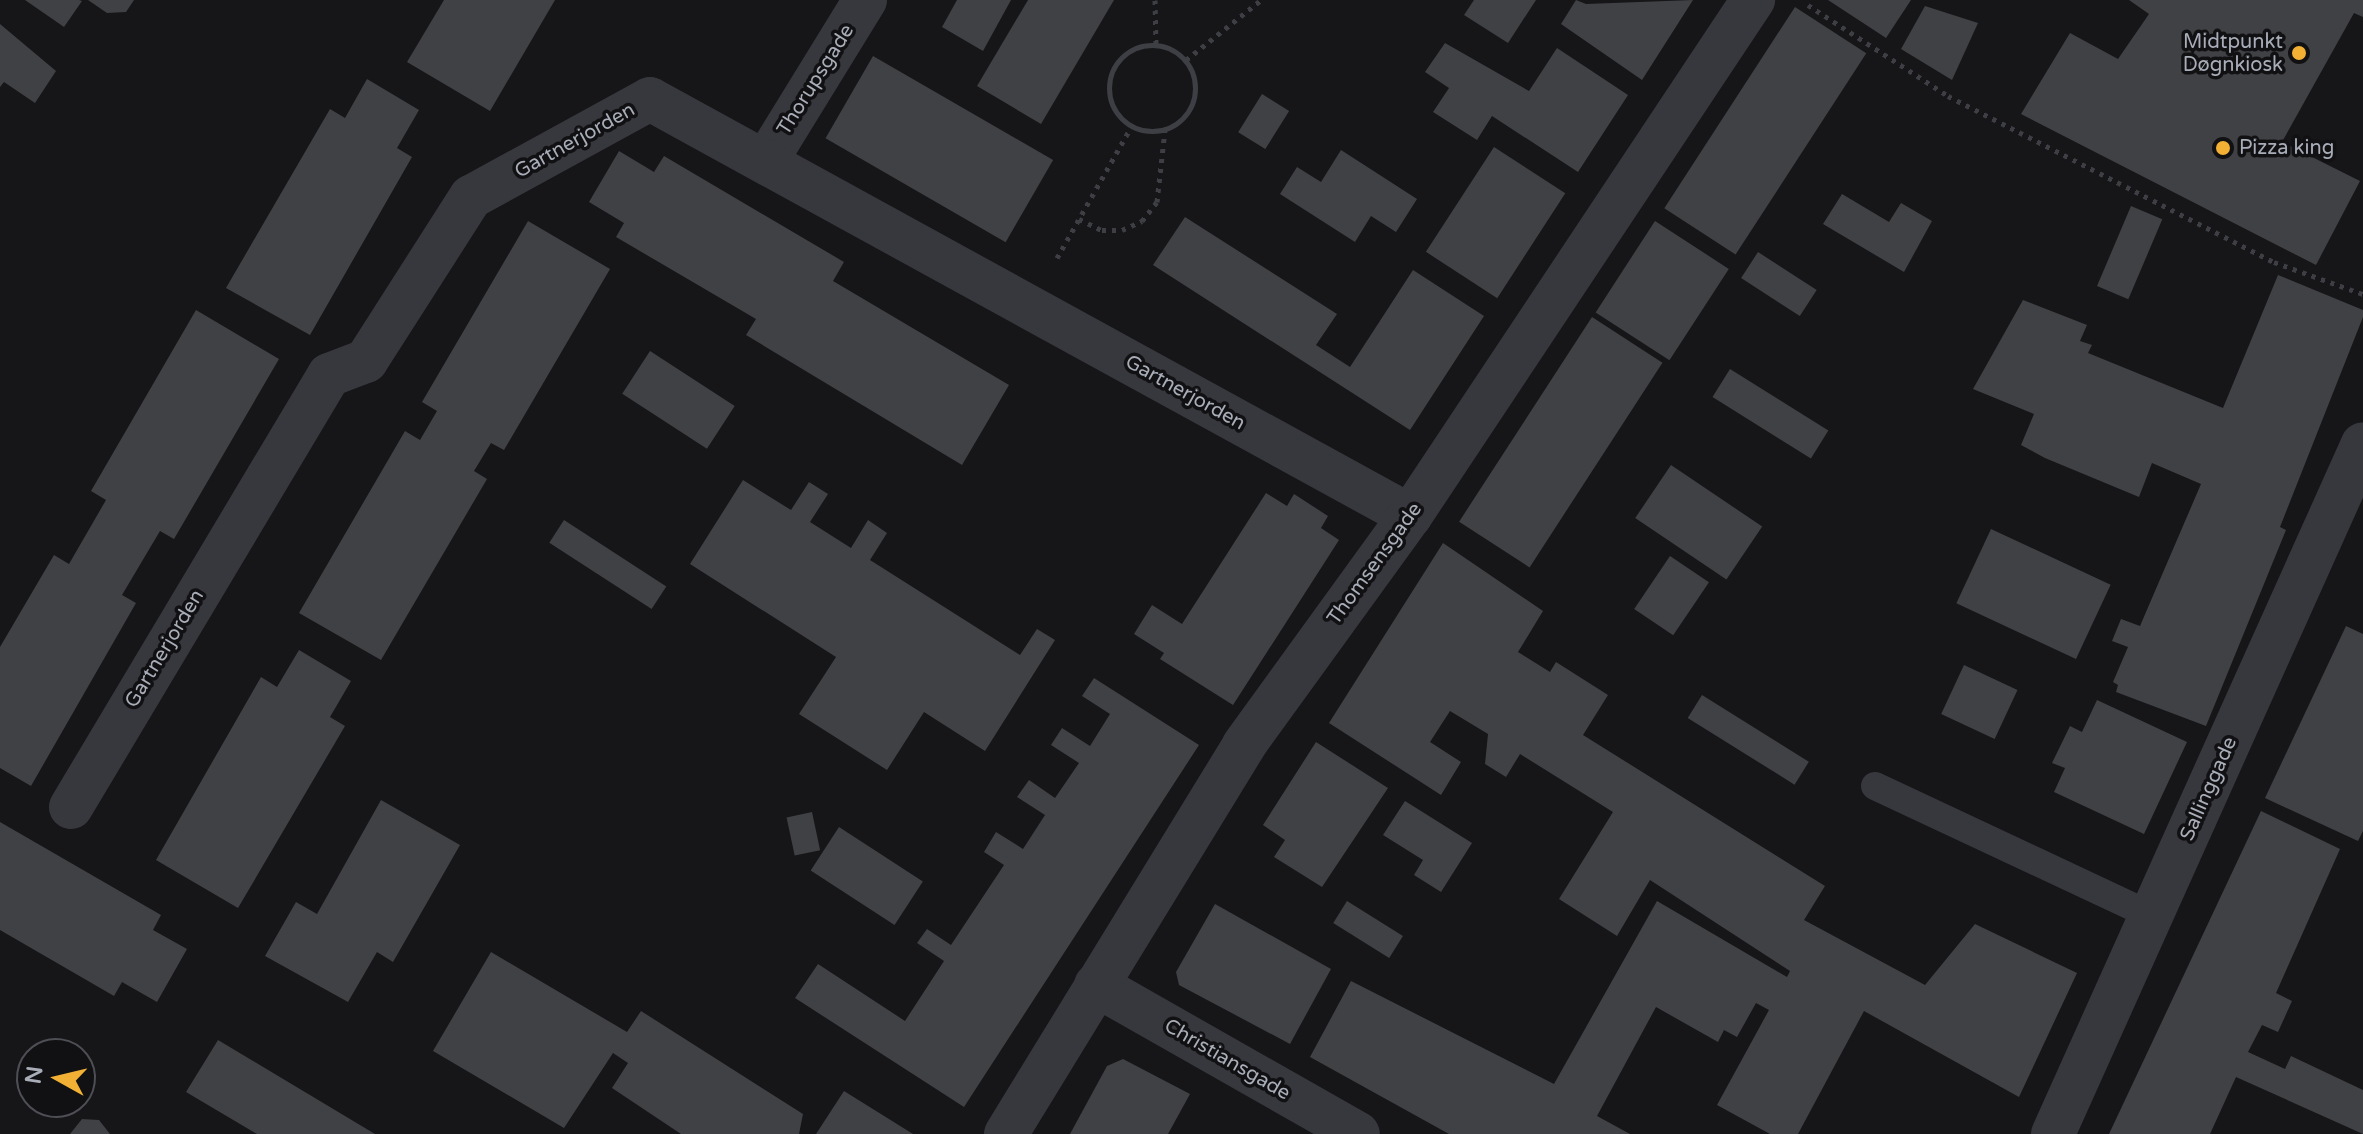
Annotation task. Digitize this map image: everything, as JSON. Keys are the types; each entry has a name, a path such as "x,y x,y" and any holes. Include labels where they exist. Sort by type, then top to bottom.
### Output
{"street":[{"name":"Thomsensgade","path":"1006,1134 1244,745 1410,516 1753,0"},
{"name":"Thorupsgade","path":"766,161 853,4"},
{"name":"Gartnerjorden","path":"71,807 329,375 366,361 471,197 650,99 1410,516"},
{"name":"Sallinggade","path":"2053,1134 2363,444"},
{"name":"Christiansgade","path":"1096,985 1358,1134"}],"lane":[{"path":"1875,786 2152,916"}],"path":[{"path":"1155,0 1156,44"},
{"path":"1186,60 1261,0"},
{"path":"1800,0 1948,96 2274,262 2363,294"},
{"path":"1156,44 1186,60 1196,92 1185,115 1165,130 1131,127 1118,116 1108,84 1124,54 1156,44"},
{"path":"1030,307 1131,127"},
{"path":"1079,219 1102,230 1122,230 1142,221 1157,202 1165,130"}],"building":[{"path":"25,0 79,0 82,1 64,27"},
{"path":"88,0 134,0 126,12 107,13"},
{"path":"444,0 555,0 490,111 407,62"},
{"path":"957,0 1011,0 983,51 942,27"},
{"path":"1028,0 1114,0 1041,124 977,86"},
{"path":"1474,0 1536,0 1508,43 1464,15"},
{"path":"1576,0 1586,4 1693,0 1642,80 1561,24"},
{"path":"1828,0 1911,0 1886,38"},
{"path":"2129,0 2363,0 2363,17 2354,13 2282,142 2360,181 2316,265 2021,114 2070,33 2118,59 2149,14"},
{"path":"1925,6 1978,23 1952,80 1901,49"},
{"path":"1795,7 1866,53 1736,255 1664,208"},
{"path":"0,24 56,71 35,103 4,82 0,87"},
{"path":"1445,43 1529,91 1557,48 1628,95 1578,172 1492,116 1477,140 1433,112 1449,88 1425,72"},
{"path":"873,56 1053,160 1006,242 826,138"},
{"path":"367,79 419,110 397,148 412,157 310,335 226,288 330,109 345,118"},
{"path":"1262,94 1289,111 1265,149 1238,132"},
{"path":"1494,147 1565,193 1497,298 1426,252"},
{"path":"1341,150 1417,199 1396,232 1371,216 1355,242 1280,194 1297,167 1321,182"},
{"path":"619,151 654,172 664,156 844,262 833,281 1009,385 962,465 746,335 756,319 616,237 624,223 589,202"},
{"path":"1842,194 1889,222 1901,203 1932,221 1904,272 1823,224"},
{"path":"2131,206 2162,219 2128,299 2097,286"},
{"path":"1185,217 1337,314 1316,345 1350,367 1413,270 1484,316 1410,430 1153,265"},
{"path":"528,221 610,269 504,450 491,443 474,471 487,479 381,660 299,613 405,431 420,440 437,411 422,402"},
{"path":"1655,221 1729,269 1669,360 1596,312"},
{"path":"1758,252 1817,290 1800,316 1741,278"},
{"path":"2278,275 2363,310 2363,317 2280,527 2286,530 2206,726 2116,692 2118,685 2113,682 2128,647 2112,641 2121,619 2140,626 2201,484 2152,463 2139,497 2045,458 2021,445 2034,414 1973,389 2023,300 2087,325 2080,341 2092,345 2088,353 2223,408"},
{"path":"196,310 279,359 174,539 160,531 122,595 136,603 31,786 0,768 0,647 54,555 69,564 106,500 91,491"},
{"path":"1592,317 1662,363 1530,567 1459,522"},
{"path":"650,351 735,406 707,449 622,394"},
{"path":"1730,369 1828,430 1811,458 1713,397"},
{"path":"1671,465 1762,527 1726,580 1635,518"},
{"path":"743,480 791,510 809,482 828,494 810,522 851,548 868,520 887,533 870,560 1020,655 1037,629 1055,640 985,751 924,712 887,770 799,714 836,657 690,564"},
{"path":"1266,493 1287,506 1294,494 1328,516 1321,528 1339,540 1233,705 1160,659 1164,653 1134,634 1152,605 1182,624"},
{"path":"564,520 666,586 652,609 549,543"},
{"path":"1991,529 2111,585 2076,659 1956,603"},
{"path":"1443,543 1543,611 1518,652 1550,672 1556,662 1608,695 1583,735 1825,886 1804,920 1925,985 1975,924 2077,973 2019,1097 1864,1011 1798,1134 1770,1134 1717,1105 1769,1010 1756,1003 1737,1037 1724,1030 1718,1042 1656,1007 1597,1116 1630,1134 1449,1134 1310,1057 1351,981 1554,1084 1657,901 1787,977 1790,971 1650,880 1617,936 1559,899 1613,812 1520,754 1506,777 1485,764 1488,734 1450,711 1430,742 1461,762 1441,795 1329,723"},
{"path":"1670,556 1709,582 1673,635 1634,609"},
{"path":"2346,626 2363,634 2363,831 2358,841 2265,798"},
{"path":"299,650 351,681 330,717 345,726 238,908 156,860 261,677 277,687"},
{"path":"1964,665 2017,690 1995,739 1941,714"},
{"path":"1094,678 1199,745 964,1107 795,998 818,964 905,1021 944,961 917,943 927,929 951,945 1004,865 984,852 996,832 1023,849 1045,815 1017,797 1029,780 1055,798 1079,763 1051,745 1062,728 1090,746 1110,714 1082,696"},
{"path":"1702,695 1809,762 1795,785 1688,718"},
{"path":"2097,700 2187,742 2144,834 2054,792 2065,768 2052,763 2070,726 2082,732"},
{"path":"1316,742 1388,788 1322,887 1274,857 1285,840 1263,825"},
{"path":"381,800 460,845 393,962 377,952 348,1002 265,956 296,902 317,914"},
{"path":"1405,801 1472,843 1441,892 1414,875 1423,860 1383,835"},
{"path":"2261,811 2340,849 2276,993 2292,1001 2278,1032 2262,1025 2248,1052 2285,1069 2291,1056 2363,1090 2363,1134 2236,1077 2210,1134 2109,1134"},
{"path":"812,812 820,850 795,856 787,817"},
{"path":"0,822 161,915 153,930 187,949 157,1002 122,982 114,996 0,930"},
{"path":"839,827 923,881 895,925 811,871"},
{"path":"1347,901 1403,936 1389,958 1333,923"},
{"path":"1215,904 1331,969 1290,1044 1179,985 1176,972"},
{"path":"491,952 627,1032 641,1011 803,1114 799,1134 681,1134 612,1088 628,1063 613,1053 564,1128 433,1051"},
{"path":"218,1040 375,1134 257,1134 186,1092"},
{"path":"1123,1059 1190,1094 1168,1134 1070,1134 1107,1066"},
{"path":"844,1091 913,1134 816,1134"},
{"path":"82,1119 99,1120 110,1134 70,1134"}],"place":[{"name":"Midtpunkt Døgnkiosk","path":"2299,53"},
{"name":"Pizza king","path":"2223,148"}]}
